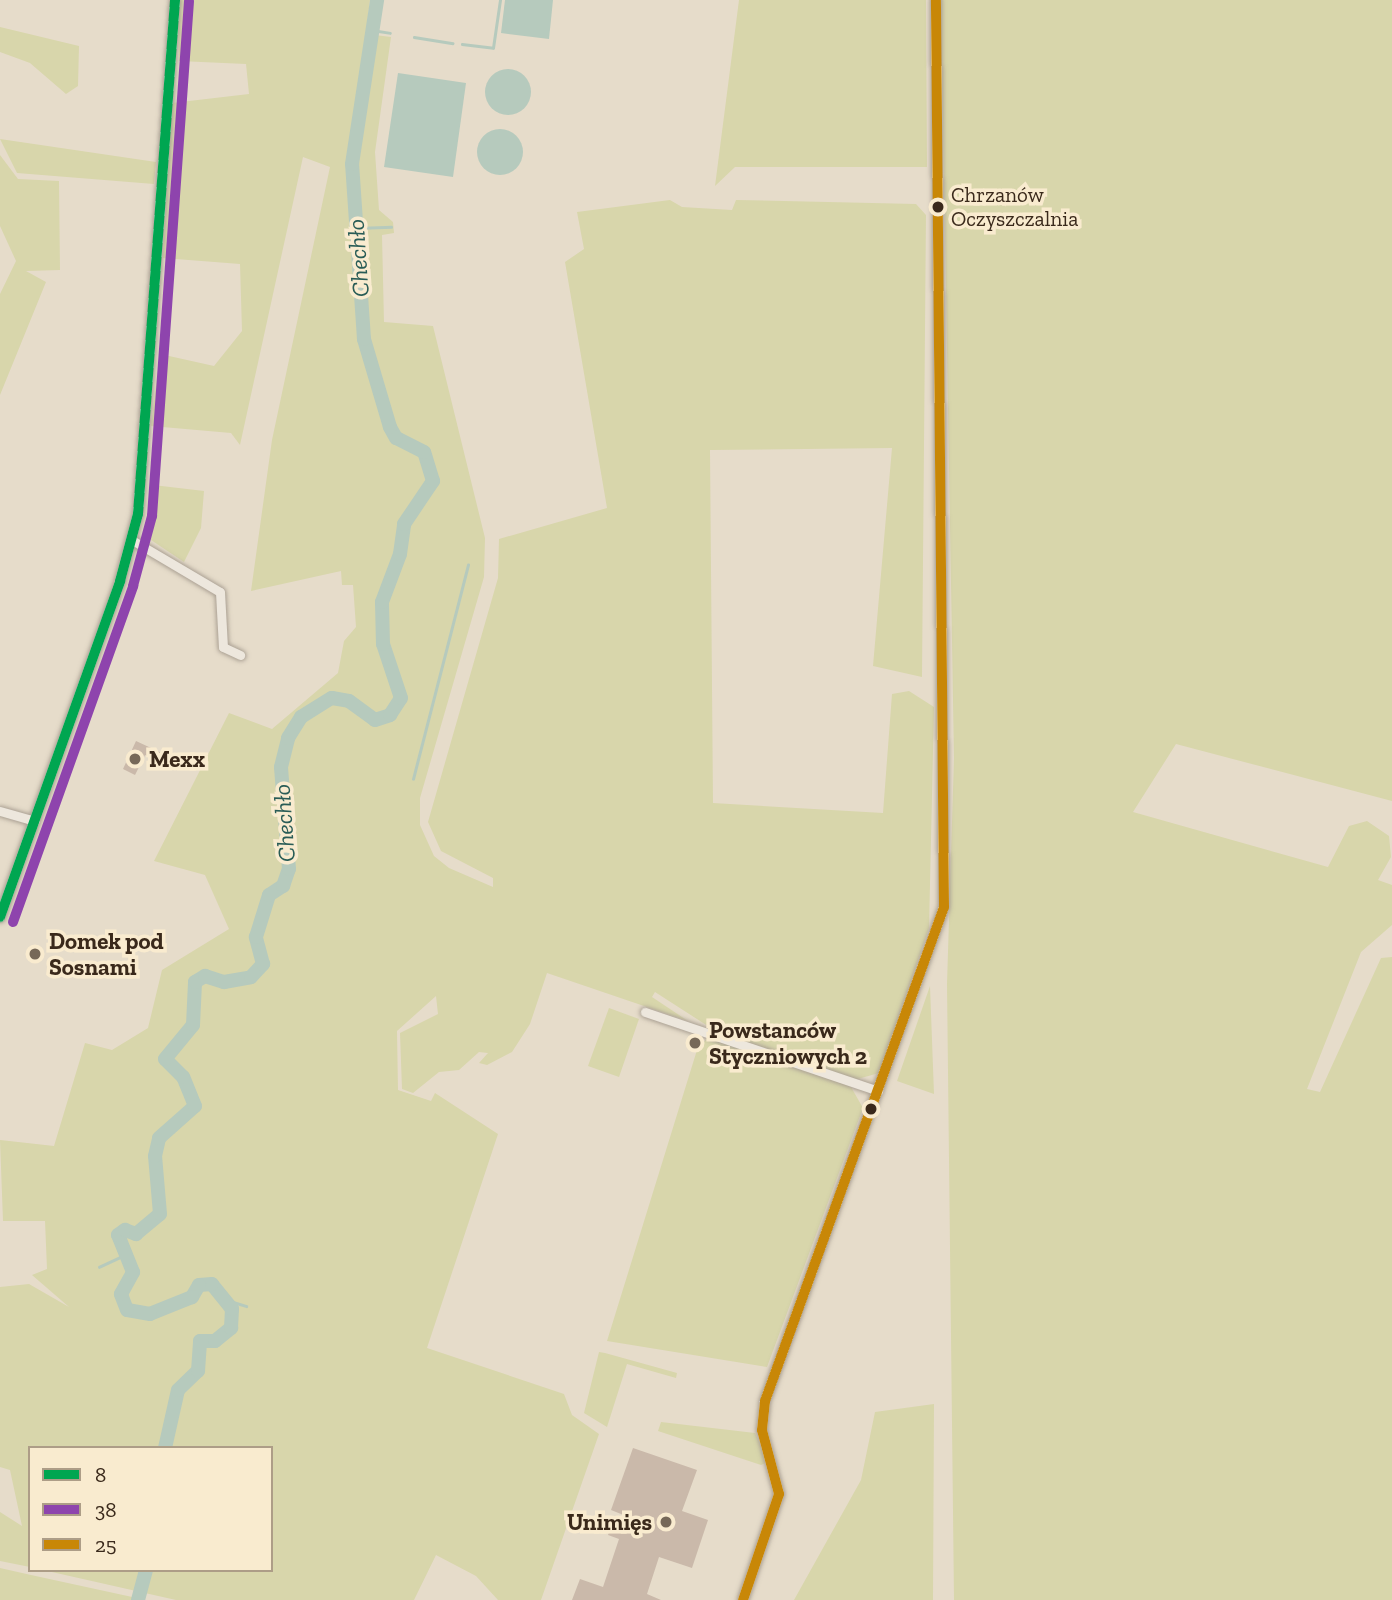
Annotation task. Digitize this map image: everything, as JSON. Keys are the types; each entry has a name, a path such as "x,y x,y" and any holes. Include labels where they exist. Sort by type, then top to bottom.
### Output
{"street":[{"path":"0,916 132,540 146,431 175,0"},
{"path":"743,1600 779,1493 762,1430 765,1401 941,923 946,888 936,0"},
{"path":"132,540 220,592 223,647 240,655"},
{"path":"0,811 35,821"},
{"path":"645,1012 878,1091"}],"shaded area":[{"path":"178,0 370,0 349,169 352,211 361,211 356,163 375,35 391,37 375,152 379,210 393,222 394,233 382,235 384,322 433,326 485,538 484,577 420,798 420,825 434,856 449,868 493,887 493,878 441,851 428,822 498,578 499,539 607,508 565,262 584,249 577,212 670,200 682,207 732,210 736,200 916,204 926,215 922,677 873,666 892,448 710,450 713,803 883,813 892,694 909,691 934,707 929,928 879,1073 854,1080 851,1087 863,1108 767,1367 607,1341 697,1050 714,1030 655,992 652,997 688,1021 547,973 530,1024 512,1052 487,1065 479,1063 488,1053 479,1052 459,1070 439,1072 413,1093 402,1089 400,1033 438,1014 436,996 397,1031 398,1090 431,1101 435,1093 498,1134 427,1348 564,1394 572,1415 599,1434 541,1600 498,1600 476,1576 436,1555 414,1600 176,1600 52,1572 273,1572 273,1446 28,1446 28,1567 0,1561 0,1512 22,1526 10,1470 0,1467 0,1287 29,1284 69,1307 32,1275 47,1269 45,1221 3,1221 0,1140 54,1146 85,1043 112,1050 148,1028 162,970 229,929 205,875 154,861 229,713 272,729 338,673 344,641 356,627 353,585 342,585 341,571 251,591 272,440 330,167 303,157 240,445 231,433 151,426 160,354 214,366 242,331 240,264 163,258 172,103 249,94 246,64 179,61"},
{"path":"505,0 553,0 549,39 501,33"},
{"path":"739,0 926,0 927,167 735,167 715,186"},
{"path":"941,0 1392,0 1392,801 1176,744 1133,812 1328,867 1349,826 1367,821 1389,836 1391,857 1378,880 1392,885 1392,925 1361,952 1307,1089 1320,1092 1381,958 1392,957 1392,1600 954,1600 947,984 954,758"},
{"path":"0,27 79,46 78,86 66,94 30,63 0,52"},
{"path":"508,69 524,76 531,92 524,108 508,115 492,108 485,92 492,76"},
{"path":"398,73 466,83 453,177 384,167"},
{"path":"500,129 516,136 523,152 516,168 500,175 484,168 477,152 484,136"},
{"path":"0,139 156,162 154,184 17,173"},
{"path":"0,155 18,179 59,181 60,270 26,271 46,282 0,395 0,294 16,261 0,226"},
{"path":"153,485 204,491 201,528 184,562 145,536"},
{"path":"930,986 934,1094 897,1081"},
{"path":"609,1008 639,1019 619,1077 588,1066"},
{"path":"599,1352 677,1373 676,1378 627,1364 607,1427 584,1413"},
{"path":"934,1404 933,1600 794,1600 861,1480 875,1412"},
{"path":"661,1422 755,1433 768,1462 761,1465 658,1431"},
{"path":"0,1568 31,1575 146,1600 0,1600"}],"building":[{"name":"Mexx","path":"136,741 164,754 160,762 145,755 135,775 123,769"},
{"name":"Unimięs","path":"633,1448 697,1470 682,1511 708,1520 692,1568 659,1557 647,1594 661,1600 572,1600 580,1579 603,1587 619,1539 608,1535 612,1524 622,1528 626,1516 611,1510"}],"waterway":[{"name":"Chechło","path":"165,1446 178,1390 198,1371 200,1341 215,1341 231,1328 232,1309 212,1284 199,1285 192,1297 150,1314 127,1310 121,1294 133,1272 118,1235 125,1230 136,1234 160,1214 155,1156 159,1138 195,1106 183,1077 165,1059 193,1025 195,982 205,976 224,982 251,977 263,964 256,937 269,895 283,886 289,869 281,767 288,738 301,717 332,698 349,701 375,720 390,715 401,698 383,644 382,602 400,554 404,524 433,481 424,452 396,438 390,427 364,339 352,164 377,0"},
{"path":"462,44 493,48 500,0"},
{"path":"372,30 390,33"},
{"path":"414,37 453,43"},
{"path":"357,228 391,227"},
{"path":"413,779 468,565"},
{"path":"99,1267 127,1254"},
{"path":"230,1301 246,1306"},
{"name":"Chechło","path":"138,1600 145,1572"}],"transit line":[{"name":"8","path":"0,917 120,581 138,514 175,0"},
{"name":"25","path":"743,1600 779,1494 762,1430 765,1401 944,907 936,0"},
{"name":"38","path":"13,922 133,586 152,516 189,1"}],"place":[{"name":"Chrzanów Oczyszczalnia","path":"938,207"},
{"name":"Mexx","path":"135,759"},
{"name":"Domek pod Sosnami","path":"35,954"},
{"name":"Powstanców Styczniowych 2","path":"695,1043"},
{"name":"Unimięs","path":"666,1522"}]}
